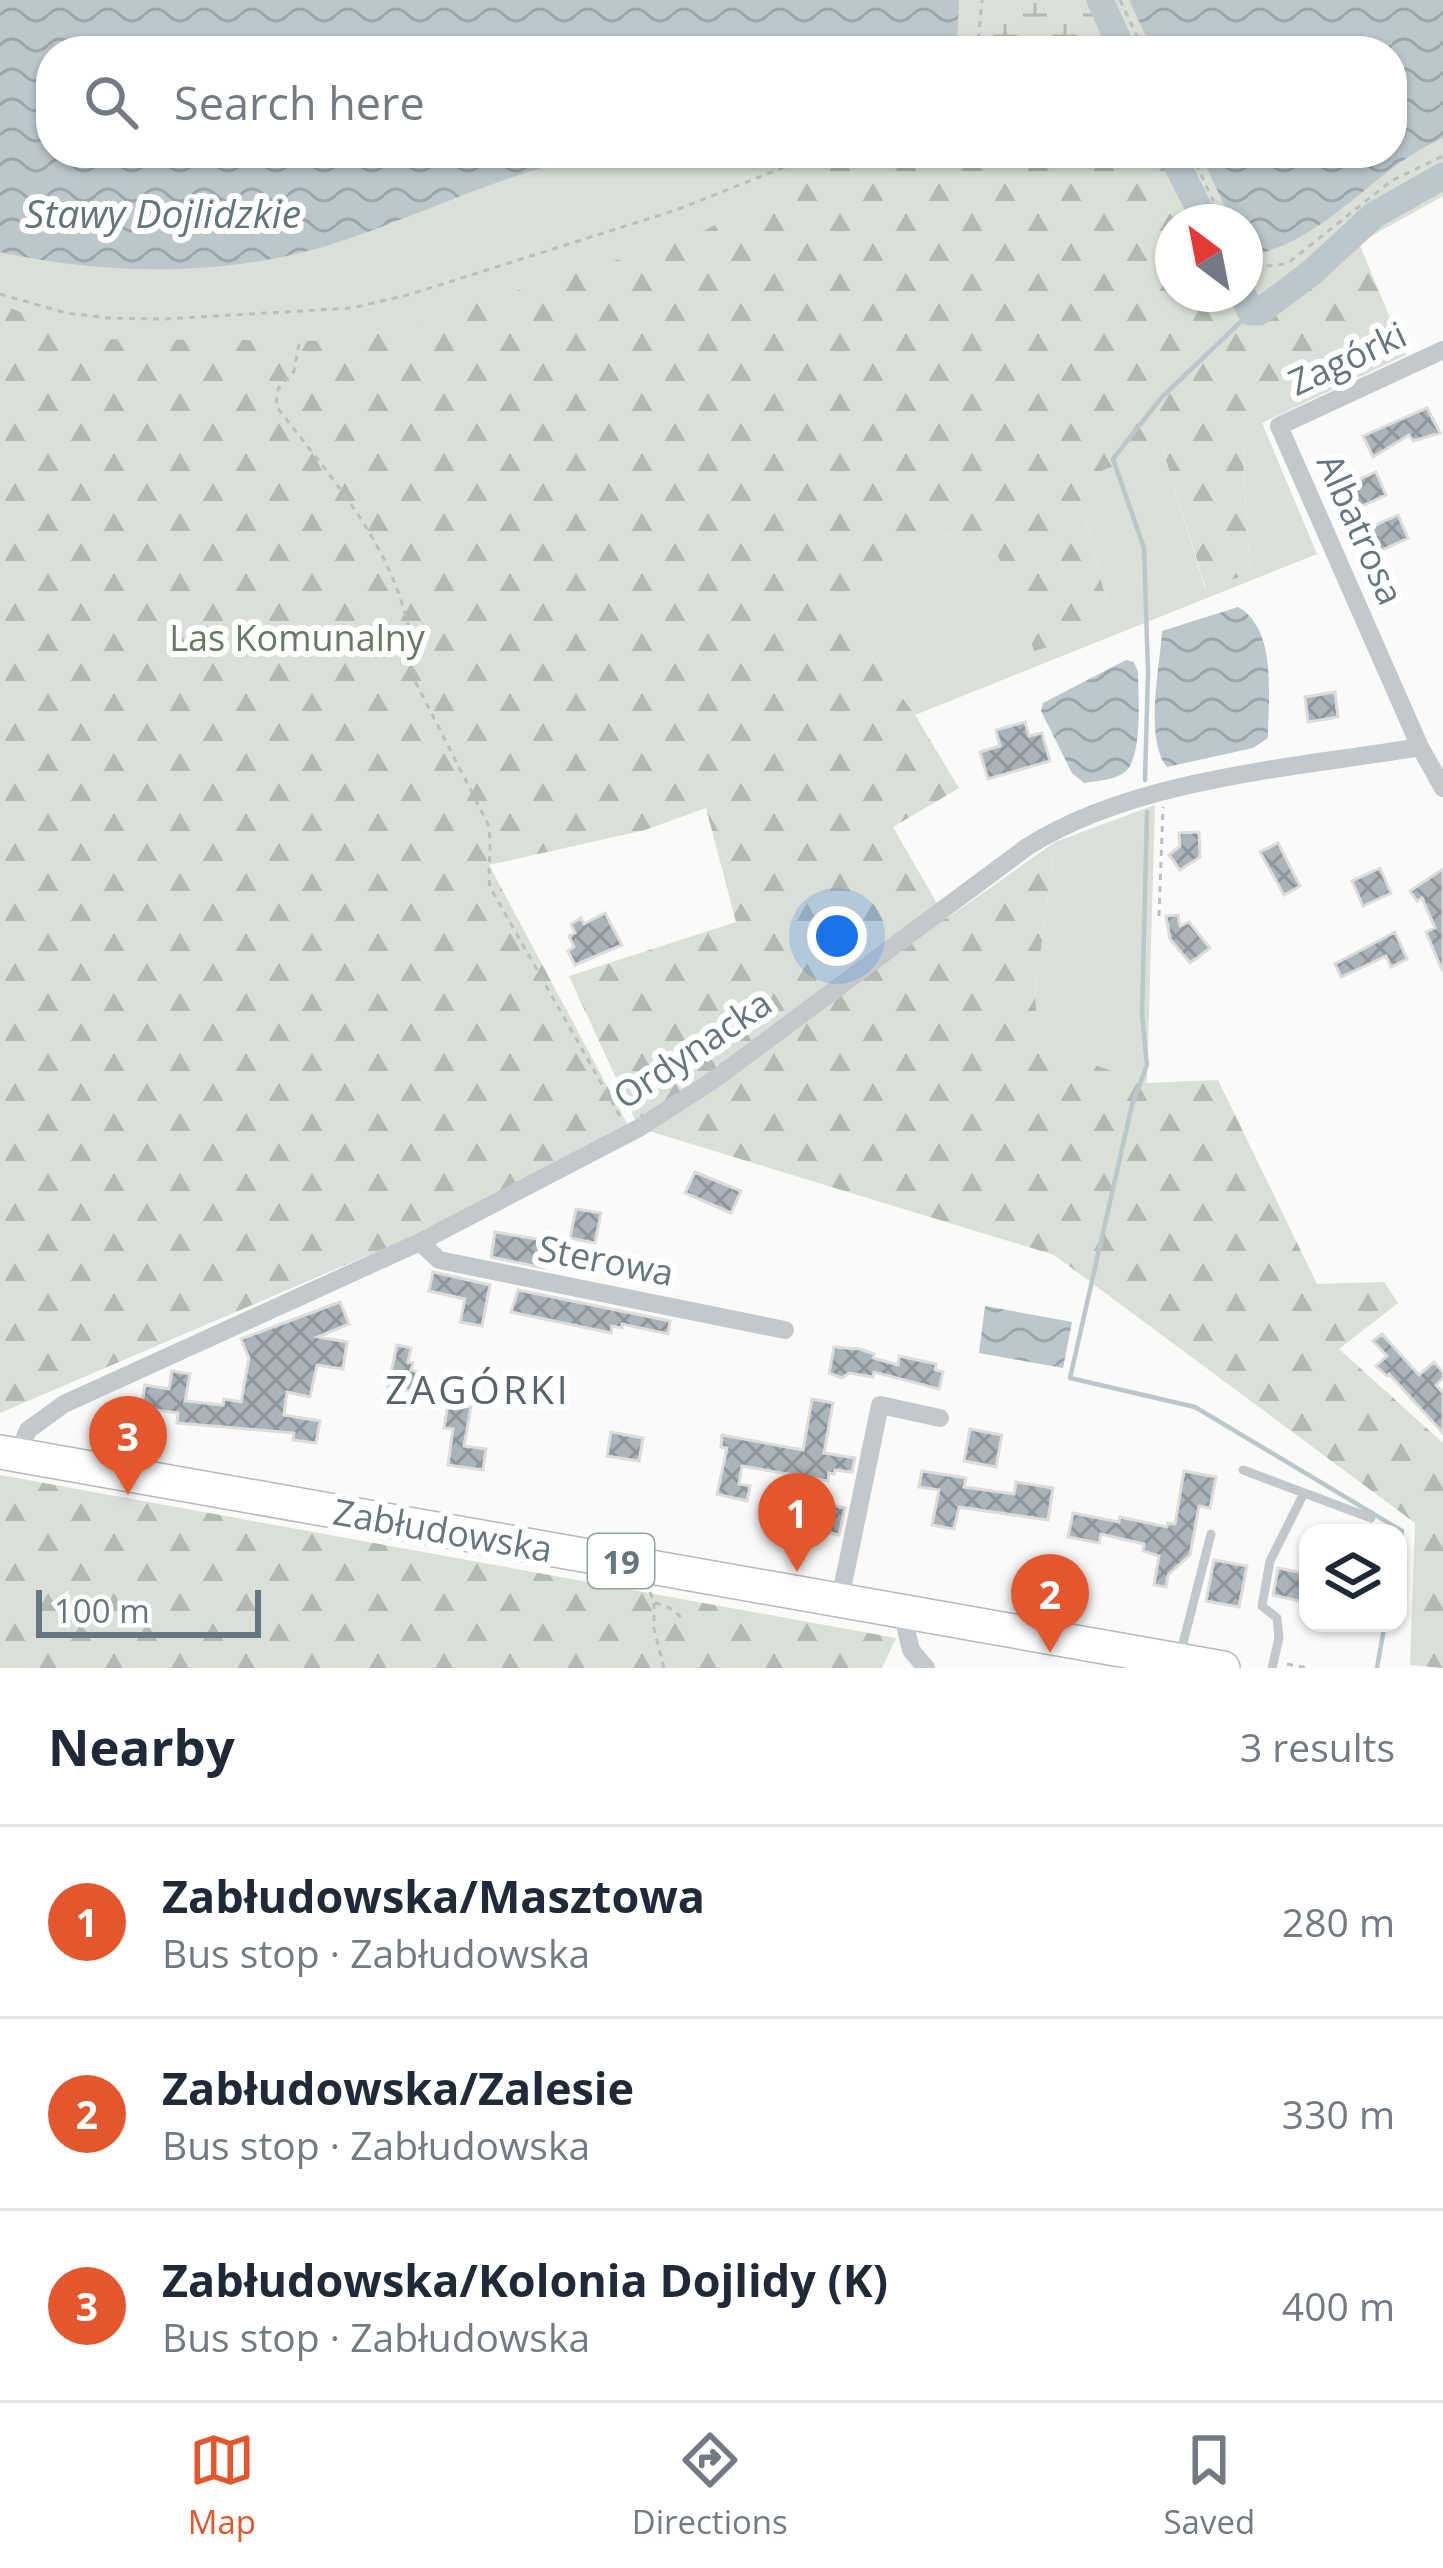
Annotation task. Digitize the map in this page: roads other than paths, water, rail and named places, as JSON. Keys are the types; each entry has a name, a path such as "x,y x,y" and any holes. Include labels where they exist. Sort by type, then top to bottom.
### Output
{"highway":[{"name":"Zabłudowska","path":"9,1454 1223,1668"}],"street":[{"name":"Zagórki","path":"1280,426 1443,350"},
{"name":"Albatrosa","path":"1280,426 1420,747 1443,788"},
{"name":"Ordynacka","path":"9,1454 28,1430 64,1404 420,1242 630,1133 712,1081 1044,836 1080,818 1163,794 1420,747"},
{"name":"Sterowa","path":"420,1242 439,1260 785,1330"},
{"path":"840,1599 880,1405 940,1418"},
{"path":"902,1612 911,1650 926,1668"}],"lane":[{"path":"1243,1470 1371,1518"},
{"path":"1272,1668 1279,1638 1277,1618 1262,1606 1270,1562 1304,1493"},
{"path":"1179,1660 1211,1534"}],"water":[{"name":"Stawy Dojlidzkie","path":"0,0 959,0 958,36 36,36 36,168 543,168 326,246 246,263 122,268 0,252"},
{"path":"1129,0 1443,0 1443,138 1407,158 1407,36 1146,36"},
{"path":"1207,168 1393,168 1332,216 1263,252 1263,204 1224,204"},
{"path":"1238,607 1251,617 1265,648 1268,738 1253,748 1167,767 1160,755 1155,721 1162,631"},
{"path":"1126,660 1134,662 1138,672 1134,757 1122,774 1084,783 1072,773 1041,711 1043,703"},
{"path":"985,1306 1072,1322 1063,1368 979,1353"}],"waterway":[{"path":"1100,0 1116,36"},
{"path":"1179,168 1197,204"},
{"path":"1263,309 1374,215 1443,176"},
{"path":"1145,780 1144,548 1113,459 1162,397 1251,312"},
{"path":"1147,812 1142,1014 1147,1065 1132,1105 1070,1378 1195,1407 1390,1524"},
{"path":"1377,1668 1383,1632"}],"place":[{"name":"Zabłudowska/Kolonia Dojlidy (K)","path":"128,1495"},
{"name":"Zabłudowska/Masztowa","path":"797,1572"},
{"name":"Zabłudowska/Zalesie","path":"1050,1653"}],"district":[{"name":"ZAGÓRKI","path":"478,1388"}],"park label":[{"name":"Las Komunalny","path":"297,637"}]}
